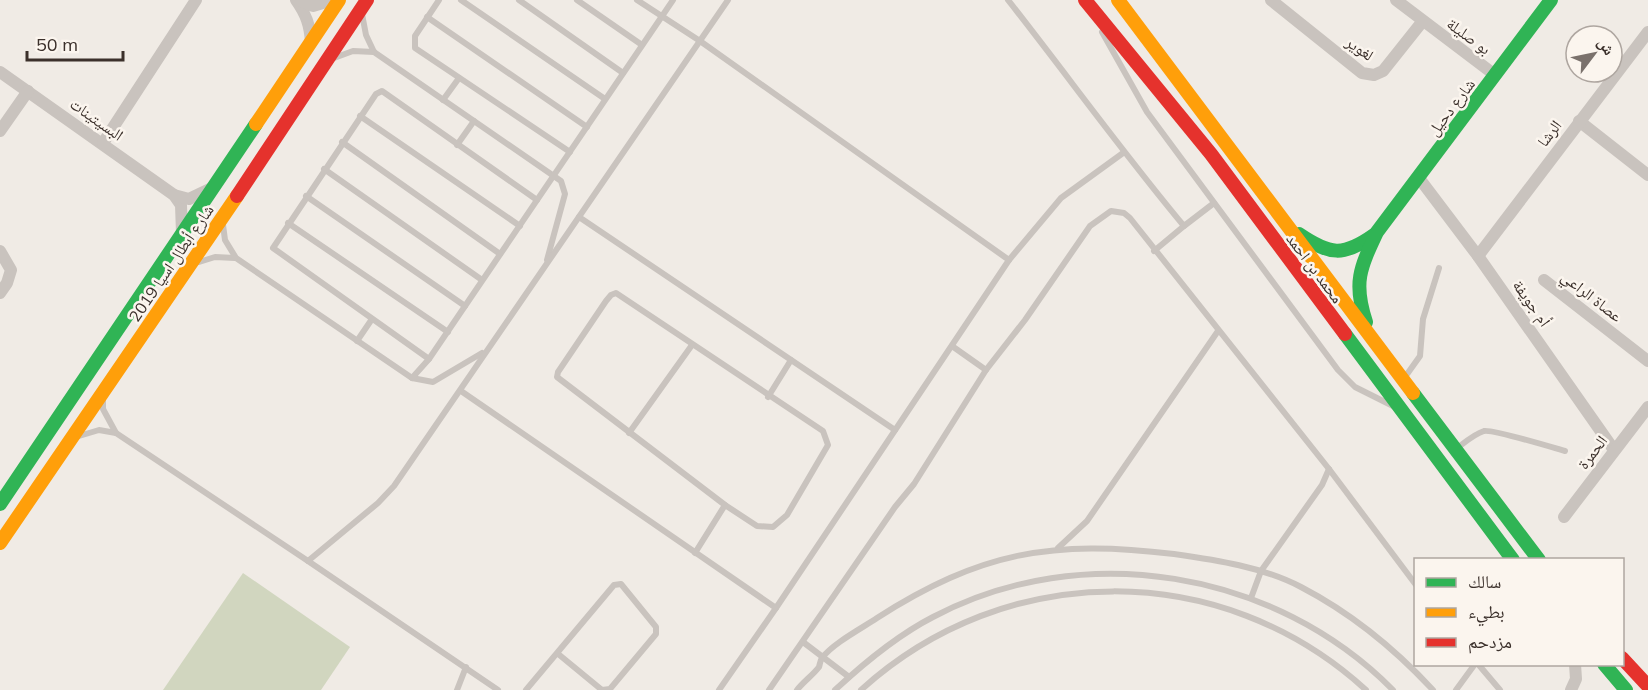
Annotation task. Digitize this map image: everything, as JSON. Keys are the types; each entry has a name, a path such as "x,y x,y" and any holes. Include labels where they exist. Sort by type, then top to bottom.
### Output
{"street":[{"path":"103,143 196,0"},
{"path":"297,0 313,6 333,0"},
{"path":"297,0 305,12 310,28 310,43"},
{"name":"شارع أبطال اسيا 2019","path":"0,504 339,0"},
{"name":"محمد بن احمد","path":"1085,0 1211,154 1399,410 1511,558"},
{"name":"محمد بن احمد","path":"1118,0 1537,558"},
{"name":"لغوير","path":"1271,0 1362,73 1374,75 1383,71 1422,22"},
{"name":"بو صليلة","path":"1396,0 1422,22 1495,75"},
{"name":"شارع دحيل","path":"1373,341 1356,285 1360,267 1377,232 1551,0"},
{"name":"شارع أبطال اسيا 2019","path":"0,543 187,271 365,4"},
{"name":"الرشا","path":"1478,256 1648,32"},
{"name":"البسيتينات","path":"0,72 174,195"},
{"path":"0,130 28,91"},
{"path":"1579,122 1648,175"},
{"name":"أم جويفة","path":"1419,178 1478,256 1614,450"},
{"path":"174,195 189,198 212,188"},
{"path":"174,195 181,206 182,234"},
{"name":"شارع دحيل","path":"1288,226 1322,250 1339,253 1355,249 1377,232"},
{"path":"0,251 11,270 7,283 0,293"},
{"name":"عصاة الراعي","path":"1544,280 1648,361"},
{"name":"الحمرة","path":"1564,517 1648,407"},
{"path":"1624,659 1648,686"},
{"path":"1571,690 1576,679 1575,666"},
{"path":"1606,666 1626,690"}],"lane":[{"path":"439,0 415,36 414,45 570,152"},
{"path":"461,0 605,99"},
{"path":"519,0 623,73"},
{"path":"577,0 642,45"},
{"path":"637,0 700,41 1010,260"},
{"path":"412,378 448,332 673,0"},
{"path":"309,561 389,492 461,391 484,352 728,0"},
{"path":"1008,0 1055,59 1123,153 1184,226"},
{"path":"1085,0 1142,104 1338,370 1355,387 1399,410"},
{"path":"365,4 366,35 374,52 561,181 565,194 545,266"},
{"path":"427,17 587,127"},
{"path":"325,63 353,51 374,52"},
{"path":"443,100 459,78"},
{"path":"429,359 274,250 274,243 342,142 376,94 382,91 537,200"},
{"path":"360,116 520,226"},
{"path":"457,145 474,121"},
{"path":"342,142 500,254"},
{"path":"719,690 1010,260 1061,198 1123,153"},
{"path":"324,169 482,280"},
{"path":"306,196 465,306"},
{"path":"1154,251 1214,203"},
{"path":"227,210 223,230 229,250 236,258 412,378 433,382 484,352"},
{"path":"769,690 895,507 914,484 986,370 1026,320 1090,226 1102,215 1111,212 1124,213 1329,469 1414,582"},
{"path":"579,217 895,430"},
{"path":"288,223 448,332"},
{"path":"187,271 204,259 225,256 236,258"},
{"path":"1403,380 1420,356 1423,319 1439,268"},
{"path":"616,293 768,397 823,431 828,445 787,515 773,527 765,529 725,505 557,377 558,372 606,301 616,293"},
{"path":"357,341 372,319"},
{"path":"1058,548 1087,521 1218,331"},
{"path":"629,433 692,345"},
{"path":"952,346 986,370"},
{"path":"768,397 791,360"},
{"path":"104,390 103,409 117,433"},
{"path":"461,391 776,608"},
{"path":"67,444 83,434 99,430 117,433 498,690"},
{"path":"1455,449 1480,432 1492,430 1518,440 1565,451"},
{"path":"1251,598 1261,571 1322,485 1329,469"},
{"path":"695,553 725,505"},
{"path":"797,690 818,667 822,658 850,636 939,581 987,563 1058,548 1127,548 1191,557 1261,571 1301,587 1344,613 1386,644 1433,690"},
{"path":"835,690 849,677 930,618 1012,586 1036,580 1113,572 1199,582 1251,598 1314,628 1352,653 1393,690"},
{"path":"525,690 614,585 621,584 656,627 656,634 609,689 602,690 557,653"},
{"path":"861,690 938,633 1046,596 1105,590 1196,600 1243,616 1307,645 1341,668 1366,690"},
{"path":"803,642 849,677"},
{"path":"1456,690 1474,666"},
{"path":"1478,666 1500,690"},
{"path":"457,690 466,667"}],"green space":[{"path":"243,573 350,647 321,690 163,690"}],"traffic: fast":[{"path":"1366,322 1360,297 1360,276 1377,232 1551,0"},
{"path":"0,504 256,124"},
{"path":"1299,234 1319,246 1336,251 1354,247 1374,235"},
{"path":"1345,334 1512,558"},
{"path":"1413,393 1537,558"},
{"path":"1606,666 1626,690"}],"traffic: slow":[{"path":"256,124 339,0"},
{"path":"1118,0 1413,393"},
{"path":"0,543 237,196"}],"traffic: jam":[{"path":"237,196 367,0"},
{"path":"1085,0 1211,154 1345,334"},
{"path":"1624,660 1648,686"}]}
